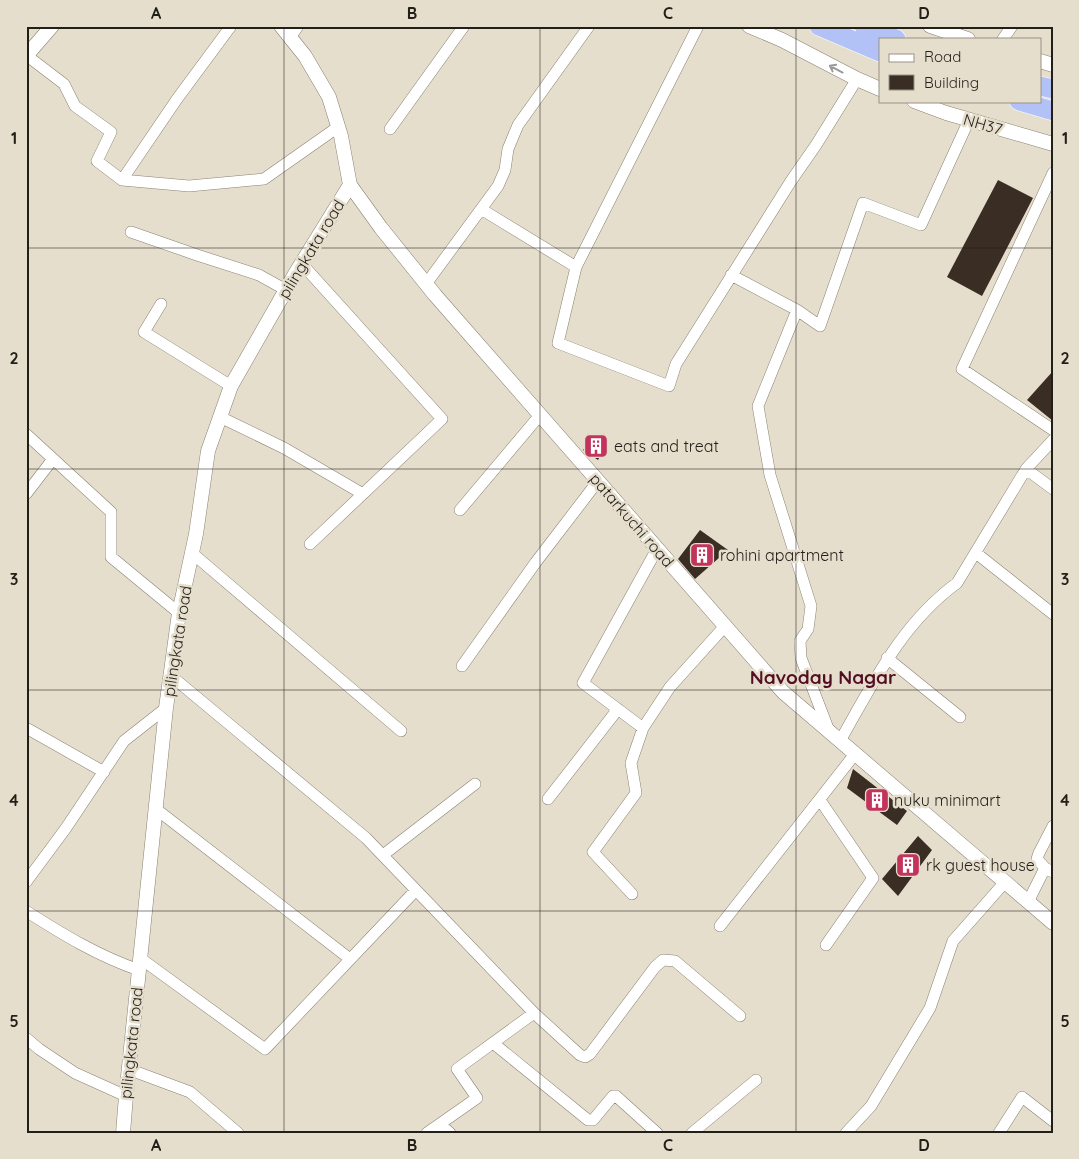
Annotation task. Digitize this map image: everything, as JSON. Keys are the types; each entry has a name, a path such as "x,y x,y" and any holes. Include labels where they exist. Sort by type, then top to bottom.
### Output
{"highway":[{"path":"819,26 879,52"},
{"path":"864,26 894,38"},
{"path":"1022,102 1053,111"}],"street":[{"path":"26,42 40,26"},
{"path":"52,26 26,55 64,84 75,106 111,132 97,161 122,180 189,186 264,179 338,127"},
{"path":"122,180 177,99 231,26"},
{"name":"patarkuchi road","path":"281,26 294,32 305,56 329,97 338,127 350,185 381,228 426,284 783,692 1053,923"},
{"path":"390,129 464,26"},
{"path":"426,284 498,186 506,170 508,149 518,125 590,26"},
{"path":"698,26 576,268 558,343 669,386 676,364 857,80"},
{"path":"749,26 782,40 857,80 879,89"},
{"path":"930,26 965,38"},
{"path":"1004,38 1012,26"},
{"name":"NH37","path":"917,102 969,120 1053,144"},
{"path":"731,275 797,310 820,326 863,203 921,225 969,120"},
{"path":"1053,173 962,369 1053,430"},
{"name":"pilingkata road","path":"123,1133 128,1069 170,675 179,613 196,534 208,451 231,386 286,290 350,185"},
{"path":"481,209 576,268"},
{"path":"131,232 258,275 286,290"},
{"path":"302,264 442,418 310,544"},
{"path":"161,304 144,332 231,386"},
{"path":"797,310 758,406 770,475 811,606 808,629 800,641 801,658 835,736"},
{"path":"460,510 540,415"},
{"path":"220,417 284,448 363,494"},
{"path":"26,434 111,512 112,557 179,613"},
{"path":"835,736 887,658 914,623 941,594 957,583 1026,469 1053,440"},
{"path":"26,494 53,458"},
{"path":"1026,469 1053,489"},
{"path":"462,666 536,562 598,481"},
{"path":"642,728 583,683 657,549"},
{"path":"192,553 401,731"},
{"path":"976,553 1053,614"},
{"path":"632,894 593,852 636,794 631,763 642,728 670,687 725,626"},
{"path":"887,658 960,717"},
{"path":"170,675 366,838 534,1013 580,1055 585,1057 590,1054 655,967 663,960 675,962 740,1016"},
{"path":"26,882 66,828 124,741 166,708"},
{"path":"548,798 618,710"},
{"path":"28,729 104,772"},
{"path":"720,926 855,754"},
{"path":"383,855 475,784"},
{"path":"820,800 873,878 826,945"},
{"path":"156,809 350,960"},
{"path":"1028,902 1049,870 1037,859 1053,826"},
{"path":"846,1133 871,1106 930,1008 953,941 1005,882"},
{"path":"26,911 71,940 120,964 139,964 265,1049 416,890"},
{"path":"427,1133 477,1098 457,1069 534,1013"},
{"path":"26,1038 75,1073 126,1096"},
{"path":"493,1043 588,1120 593,1120 609,1099 616,1096 657,1133"},
{"path":"128,1069 190,1092 238,1133"},
{"path":"692,1133 756,1080"},
{"path":"999,1133 1022,1097 1053,1121"},
{"path":"440,1124 450,1133"}],"building":[{"path":"998,180 1033,198 982,296 947,277"},
{"path":"1053,371 1053,421 1027,400"},
{"name":"eats and treat","path":"597,434 608,442 598,460 583,450"},
{"name":"rohini apartment","path":"700,530 728,550 695,579 678,559"},
{"name":"nuku minimart","path":"853,769 907,811 897,825 847,788"},
{"name":"rk guest house","path":"918,836 932,850 898,896 882,879"}],"place":[{"name":"eats and treat","path":"596,446"},
{"name":"rohini apartment","path":"702,555"},
{"name":"nuku minimart","path":"877,800"},
{"name":"rk guest house","path":"908,865"}],"district":[{"name":"Navoday Nagar","path":"823,677"}]}
